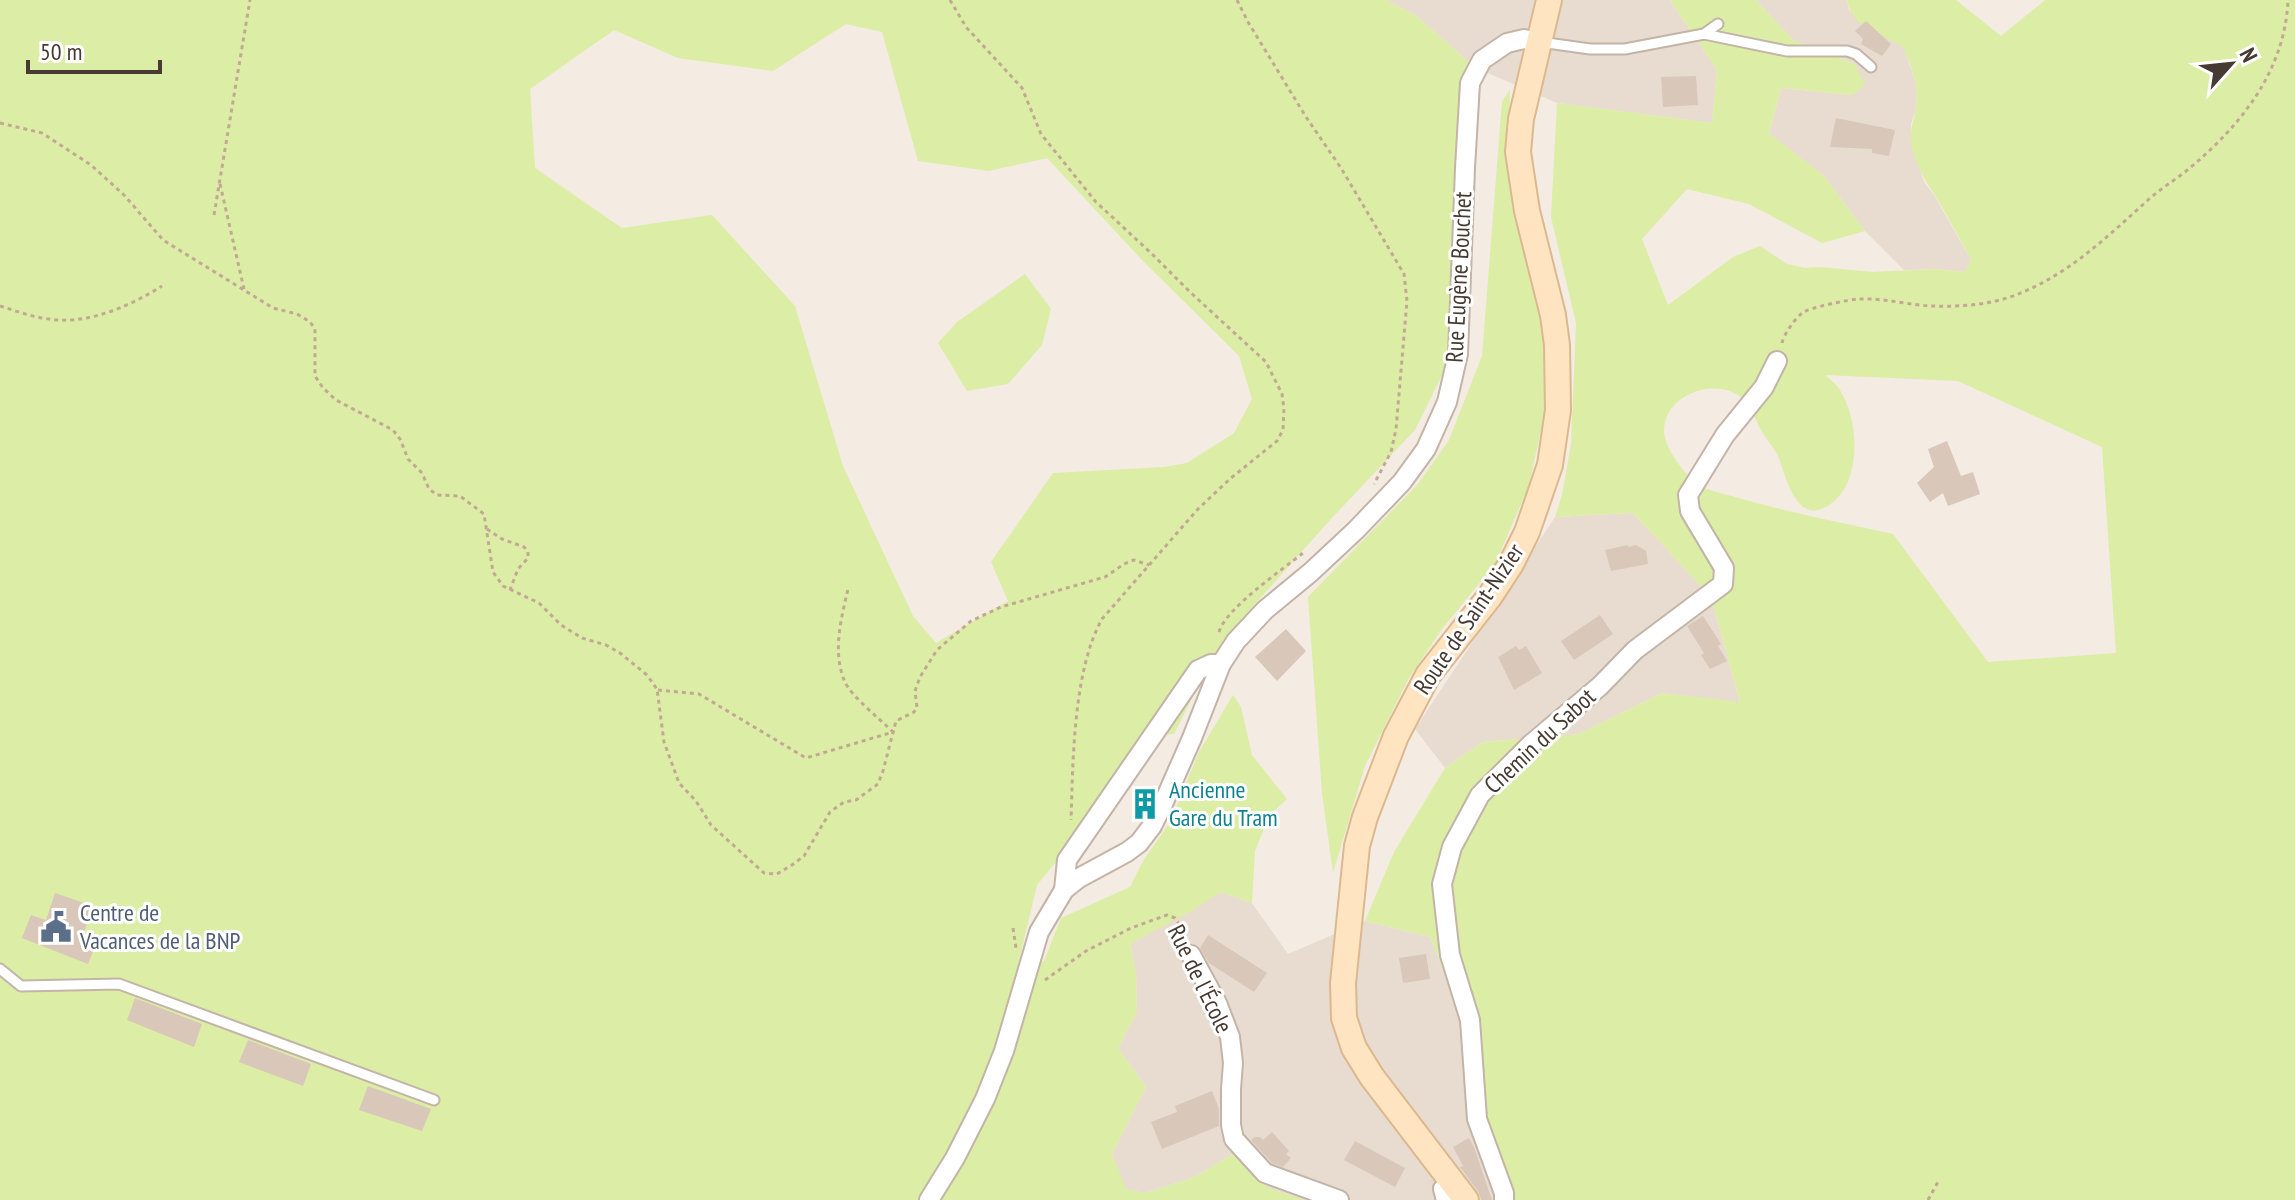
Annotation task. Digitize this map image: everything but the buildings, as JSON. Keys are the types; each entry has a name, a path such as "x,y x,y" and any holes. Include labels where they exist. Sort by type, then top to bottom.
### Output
{"main road":[{"name":"Route de Saint-Nizier","path":"1455,1194 1372,1077 1348,1033 1344,1018 1343,983 1349,906 1357,846 1365,817 1396,736 1428,675 1511,564 1531,521 1550,465 1558,410 1557,345 1553,315 1527,211 1518,152 1521,119 1549,0"}],"street":[{"name":"Rue Eugène Bouchet","path":"1221,664 1236,641 1265,610 1366,521 1402,482 1426,449 1447,402 1458,354 1470,83 1482,60 1507,43 1524,39 1540,42"},
{"name":"Chemin du Sabot","path":"1504,1200 1477,1119 1470,1020 1450,955 1442,884 1452,847 1480,795 1530,745 1600,686 1635,650 1723,584 1724,568 1690,511 1688,495 1725,435 1764,387 1777,361"},
{"path":"929,1200 985,1099 1004,1051 1039,932 1064,890 1079,878 1127,852 1139,843 1152,826 1221,664 1211,664 1198,670 1067,860 1064,890"},
{"name":"Rue de l'École","path":"1191,955 1217,1003 1230,1037 1233,1063 1231,1125 1234,1139 1265,1173 1339,1200"}],"lane":[{"path":"1704,34 1718,24"},
{"path":"1540,42 1590,49 1625,49 1704,34 1787,51 1847,51 1856,54 1871,67"},
{"path":"0,969 21,986 119,984 434,1100"}],"path":[{"path":"214,215 250,0"},
{"path":"950,0 966,27 1022,88 1041,134 1096,202 1266,362 1282,394 1283,430 1277,441 1198,509 1102,619 1093,636 1076,728 1069,839 1072,852"},
{"path":"1237,0 1404,274 1407,301 1396,429 1391,452 1372,487"},
{"path":"1777,361 1783,338 1803,312 1859,299 1936,306 1977,305 2030,288 2092,251 2151,197 2227,135 2251,105 2271,73 2287,17 2288,0"},
{"path":"0,123 42,133 79,157 124,195 163,240 273,308 297,314 310,322 315,329 315,376 323,388 336,400 393,430 429,489 437,495 460,496 484,514 493,572 503,586 539,603 561,625 582,638 620,653 647,675 657,689 664,742 679,783 696,801 711,825 764,873 777,874 804,856 830,812 844,802 856,800 878,784 896,721 917,708 915,691 928,661 944,642 971,621 1001,607 1105,577 1134,560 1149,565"},
{"path":"220,182 244,289"},
{"path":"0,306 52,320 79,319 138,301 162,286"},
{"path":"487,529 528,551 528,558 518,569 510,590"},
{"path":"1221,664 1217,640 1221,624 1241,603 1305,551"},
{"path":"848,589 838,648 845,683 893,732"},
{"path":"657,689 699,694 806,758 893,732"},
{"name":"Rue de l'École","path":"1018,998 1086,951 1131,928 1167,915 1175,918 1181,927 1191,955"},
{"path":"1928,1200 1938,1182"}],"shaded area":[{"path":"1386,0 1670,0 1717,70 1712,123 1557,103 1476,68 1415,15"},
{"path":"1756,0 1847,0 1849,10 1903,46 1917,94 1911,143 1924,182 1971,260 1965,272 1904,270 1865,231 1824,176 1769,134 1781,88 1852,95 1855,64 1793,40"},
{"path":"1633,513 1711,597 1740,703 1662,693 1579,734 1483,742 1445,768 1415,729 1555,517"},
{"path":"1221,892 1252,903 1288,954 1365,921 1430,937 1464,1024 1511,1200 1304,1200 1267,1187 1234,1153 1195,1177 1145,1193 1125,1189 1112,1154 1146,1087 1118,1048 1137,1012 1136,972 1130,944"}],"green space":[{"path":"0,0 1386,0 1415,15 1476,68 1461,275 1445,369 1415,430 1239,622 1213,657 1174,734 1145,736 1073,841 1037,885 1018,965 1044,961 1061,918 1130,887 1143,861 1170,822 1199,752 1233,695 1241,707 1252,755 1287,799 1269,816 1255,851 1252,903 1221,892 1130,944 1136,972 1137,1012 1118,1048 1146,1087 1112,1154 1126,1189 1145,1193 1195,1177 1234,1153 1267,1187 1304,1200 0,1200","holes":["846,24 882,32 918,161 989,171 1047,158 1143,261 1239,356 1252,399 1234,433 1187,463 1053,473 991,562 1008,601 936,643 913,616 843,466 795,306 712,215 622,228 535,168 530,89 614,30 678,58 773,71"]},
{"path":"1670,0 1756,0 1793,40 1855,64 1865,85 1853,95 1781,88 1769,133 1824,176 1865,231 1822,243 1749,204 1687,189 1642,239 1668,305 1733,257 1760,246 1787,264 1805,268 1964,272 1971,260 1923,176 1912,150 1911,134 1917,98 1914,75 1902,46 1861,24 1850,10 1847,0 1956,0 2001,36 2045,0 2295,0 2295,1200 1511,1200 1491,1142 1464,1024 1430,937 1365,921 1394,852 1445,768 1483,742 1579,734 1662,693 1740,702 1711,597 1633,513 1555,517 1571,444 1576,323 1551,217 1557,103 1712,123 1717,70","holes":["1825,375 1958,381 2102,447 2116,653 1988,662 1893,534 1704,488 1678,463 1665,438 1666,418 1682,399 1705,389 1731,392 1749,405 1777,454 1799,503 1806,509 1815,510 1826,507 1838,498 1852,470 1854,454 1852,420 1847,405 1838,387"]},
{"path":"1510,89 1508,163 1547,321 1547,401 1529,486 1495,564 1442,629 1409,678 1365,766 1333,873 1322,793 1308,597 1418,484 1449,440 1482,356 1502,102"},
{"path":"1025,274 1051,309 1042,345 1008,384 967,391 938,343 957,322"}],"place":[{"name":"Ancienne Gare du Tram","path":"1145,804"},
{"name":"Centre de Vacances de la BNP","path":"56,927"}]}
